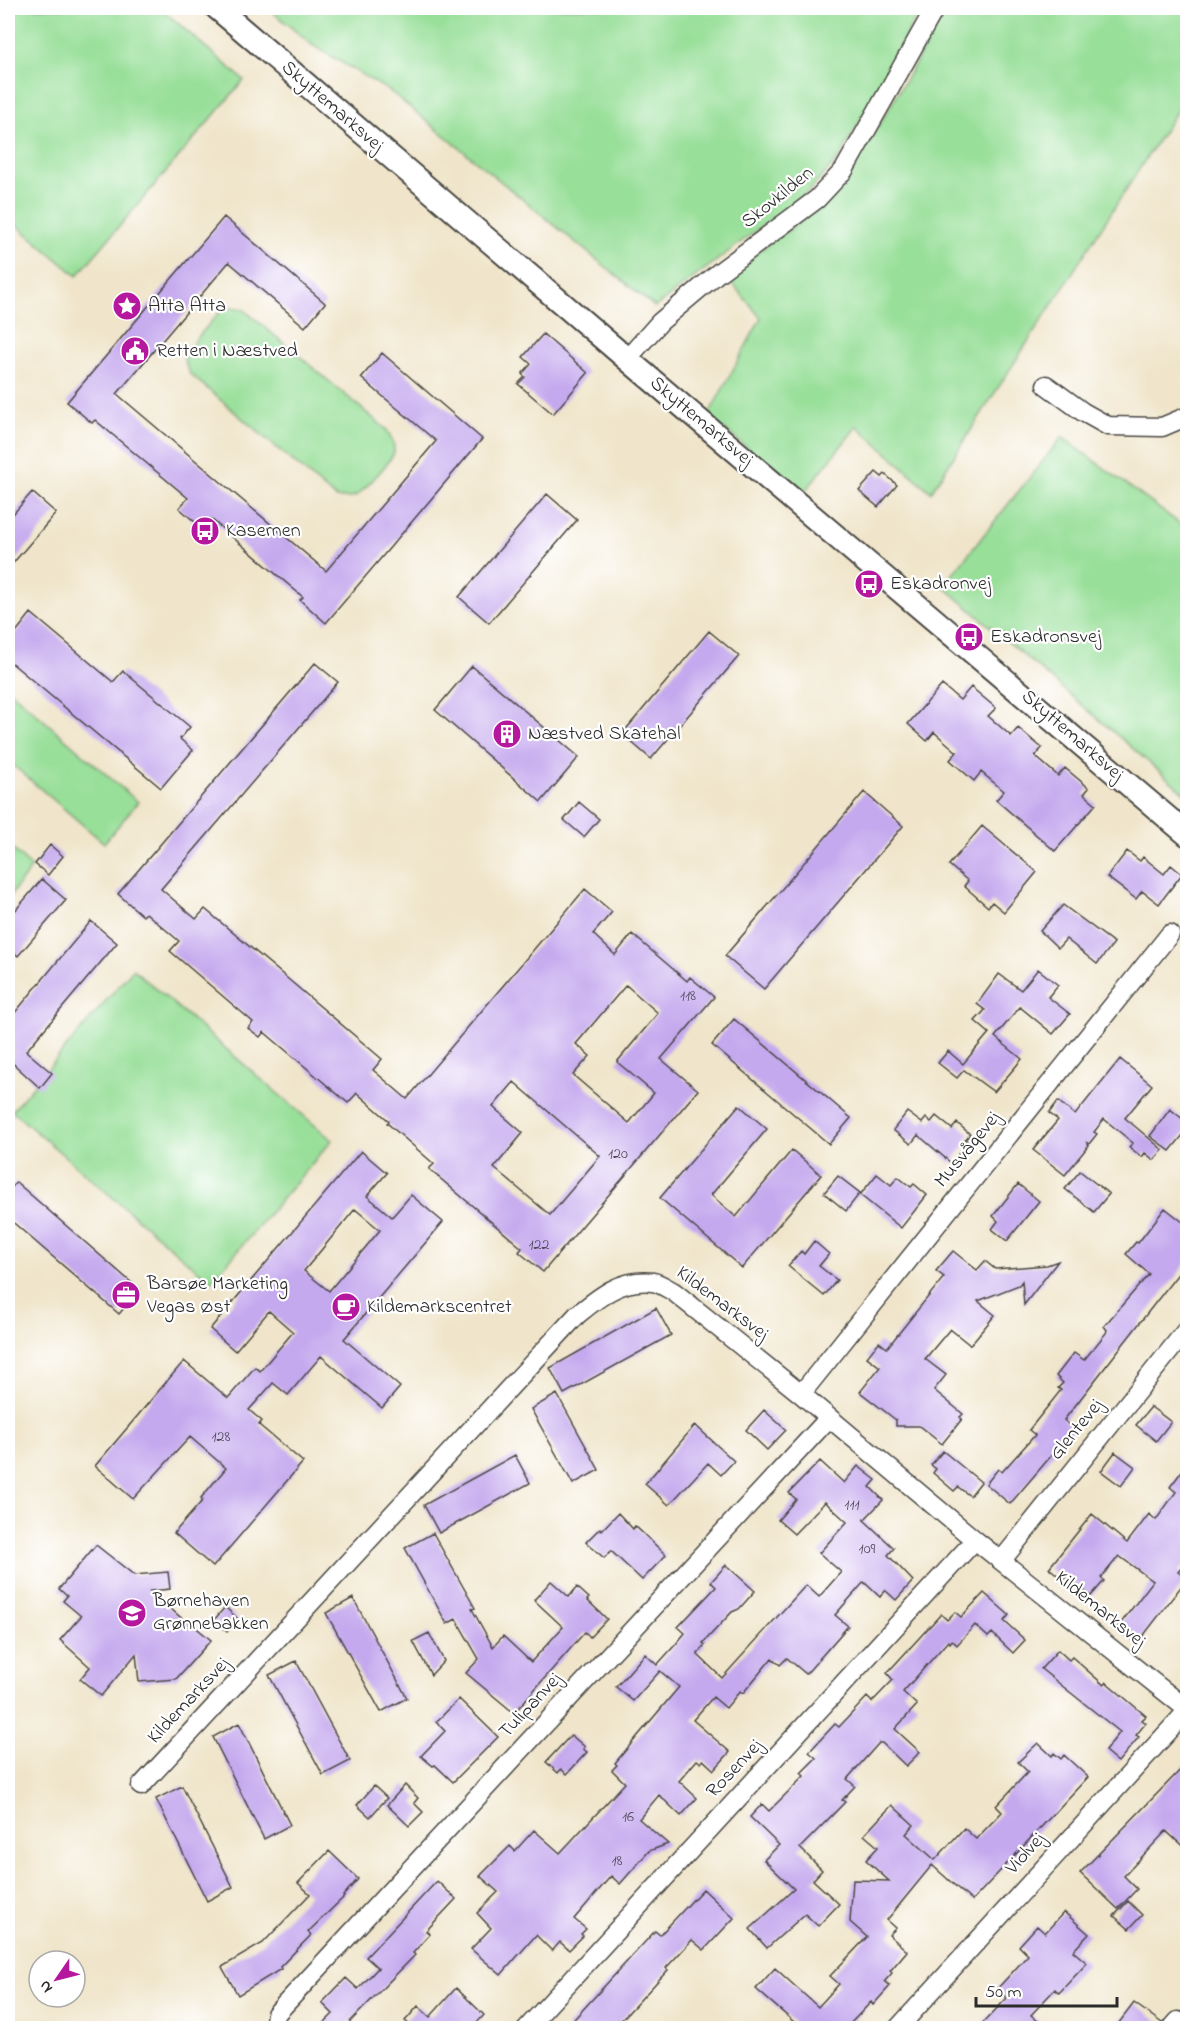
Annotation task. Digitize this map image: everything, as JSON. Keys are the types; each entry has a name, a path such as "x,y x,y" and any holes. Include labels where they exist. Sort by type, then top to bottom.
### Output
{"street":[{"name":"Skyttemarksvej","path":"217,8 1188,835"},
{"name":"Skovkilden","path":"627,359 660,322 718,273 817,199 844,170 935,8"},
{"path":"1046,385 1083,412 1108,426 1162,427 1188,416"},
{"name":"Musvågevej","path":"801,1394 1170,934"},
{"name":"Kildemarksvej","path":"141,1786 571,1322 612,1288 635,1282 654,1282 674,1292 801,1394 975,1540 1188,1710"},
{"name":"Glentevej","path":"1002,1560 1188,1328"},
{"name":"Tulipanvej","path":"273,2028 276,2014 829,1418"},
{"name":"Rosenvej","path":"527,2028 975,1540"},
{"name":"Violvej","path":"898,2028 1188,1710"},
{"path":"1173,2028 1178,2021 1188,2028"}],"green space":[{"path":"8,8 160,8 244,80 77,276 8,218"},
{"path":"268,8 921,8 840,157 810,190 655,307 391,92 312,45"},
{"path":"948,8 1187,8 1187,95 931,492 857,426 803,494 708,416 761,318 725,275 821,207 850,174"},
{"path":"231,307 243,309 388,432 394,446 392,456 355,496 336,498 190,374 184,360 187,350 222,309"},
{"path":"1062,437 1187,529 1187,795 943,586"},
{"path":"8,689 138,802 104,843 8,761"},
{"path":"8,845 32,867 8,899"},
{"path":"133,969 332,1140 211,1282 12,1111"}],"building":[{"path":"224,217 325,303 305,327 229,262 117,394 326,571 436,441 361,378 382,353 482,439 326,623 300,600 303,597 211,519 203,529 179,508 188,498 95,420 92,423 67,402"},
{"path":"543,334 588,373 553,414 518,384 525,377 522,374 531,364 523,357"},
{"path":"876,472 882,477 885,474 897,485 878,507 859,491"},
{"path":"32,492 56,513 8,569 8,520"},
{"path":"547,494 577,520 489,623 459,597"},
{"path":"31,613 113,682 123,671 190,727 180,739 193,750 161,788 8,660 8,642"},
{"path":"709,631 739,656 651,759 622,734"},
{"path":"315,663 338,682 161,889 196,919 205,909 382,1059 373,1070 407,1099 585,889 612,912 593,934 615,955 632,934 687,981 690,977 714,997 661,1059 698,1090 543,1272 519,1252 522,1248 429,1169 434,1164 357,1093 348,1103 264,1032 260,1037 248,1028 253,1022 170,951 179,941 146,913 143,916 118,894","holes":["626,985 658,1013 617,1062 654,1093 629,1123 573,1075 590,1056 576,1044","514,1082 600,1156 550,1215 494,1168 523,1133 493,1107"]},
{"name":"Næstved Skatehal","path":"472,666 579,757 541,802 435,710"},
{"path":"942,685 960,700 971,687 996,708 988,716 1011,736 1018,728 1042,748 1035,756 1058,776 1065,768 1089,788 1084,794 1096,804 1055,851 996,800 1004,791 981,772 974,781 950,760 957,752 934,732 927,741 908,724"},
{"path":"864,792 903,826 764,989 725,956"},
{"path":"579,802 599,819 584,837 564,820"},
{"path":"982,826 1037,872 1004,912 992,902 988,907 964,886 968,881 949,865"},
{"path":"50,845 63,856 48,875 35,864"},
{"path":"1127,851 1140,861 1143,857 1164,874 1171,865 1182,874 1159,904 1142,891 1136,899 1107,877"},
{"path":"42,879 66,900 18,956 8,947 8,919"},
{"path":"1063,905 1114,943 1097,964 1066,939 1058,948 1040,931"},
{"path":"91,921 117,943 26,1051 52,1073 40,1088 8,1059 8,1021"},
{"path":"1038,969 1058,985 1048,997 1070,1014 1053,1034 1020,1007 995,1037 1022,1059 994,1092 964,1070 957,1078 938,1063 948,1051 963,1064 989,1033 975,1021 985,1010 977,1004 999,974 1021,990"},
{"path":"734,1019 851,1118 829,1144 712,1045"},
{"path":"1120,1059 1152,1085 1125,1118 1163,1150 1154,1160 1145,1153 1142,1157 1129,1147 1133,1143 1104,1119 1094,1132 1097,1134 1089,1144 1086,1142 1089,1145 1065,1175 1033,1150 1058,1120 1049,1113 1058,1101 1075,1115"},
{"path":"739,1105 767,1129 711,1195 736,1217 792,1150 821,1175 742,1268 660,1198"},
{"path":"1170,1109 1188,1123 1188,1129 1170,1151 1150,1136"},
{"path":"907,1112 922,1123 926,1118 931,1122 936,1116 952,1129 957,1123 970,1134 965,1140 968,1142 951,1163 918,1135 911,1144 893,1130"},
{"path":"361,1151 387,1173 367,1196 392,1217 411,1195 443,1222 344,1339 400,1387 382,1408 321,1356 288,1395 273,1383 249,1410 262,1421 259,1425 303,1462 213,1567 174,1533 203,1500 201,1498 226,1468 190,1437 133,1499 95,1466 184,1361 228,1398 255,1367 260,1371 293,1332 269,1311 235,1351 210,1329","holes":["355,1209 380,1230 329,1291 304,1271"]},
{"path":"1080,1171 1109,1194 1094,1212 1065,1189"},
{"path":"877,1174 891,1185 898,1177 911,1187 914,1184 927,1195 901,1228 860,1195"},
{"path":"838,1176 860,1193 846,1211 824,1193"},
{"path":"16,1182 140,1290 119,1314 8,1218 8,1192"},
{"path":"1018,1184 1039,1201 1007,1241 992,1229 998,1221 993,1216"},
{"path":"1165,1208 1188,1226 1188,1261 1064,1420 1074,1429 1010,1504 986,1484 998,1469 1002,1472 1035,1435 1029,1430 1061,1390 1058,1388 1063,1383 1056,1376 1074,1353 1084,1360 1106,1333 1104,1326 1149,1274 1126,1254 1136,1242 1138,1243"},
{"path":"814,1241 829,1254 819,1266 837,1280 824,1296 788,1266 801,1251 804,1254"},
{"path":"953,1251 977,1270 985,1261 995,1269 1047,1265 1058,1261 1024,1305 1022,1281 1019,1285 978,1301 995,1315 970,1345 950,1329 925,1359 946,1375 934,1390 963,1414 960,1417 962,1419 942,1444 919,1426 896,1426 896,1420 860,1392 880,1367 867,1357 879,1342 887,1348 944,1277 936,1271"},
{"path":"656,1308 671,1335 564,1394 550,1368"},
{"path":"557,1394 599,1470 573,1484 531,1409"},
{"path":"1151,1407 1171,1422 1156,1441 1136,1425"},
{"path":"764,1410 786,1430 767,1450 746,1430"},
{"path":"695,1425 734,1461 721,1475 708,1463 669,1505 645,1484"},
{"path":"943,1451 981,1482 970,1496 958,1487 954,1491 933,1473 936,1469 931,1465"},
{"path":"1115,1452 1135,1467 1121,1486 1101,1471"},
{"path":"515,1455 530,1483 439,1533 424,1505"},
{"path":"820,1461 844,1483 858,1466 876,1480 870,1487 883,1500 864,1520 894,1548 888,1555 913,1581 896,1600 885,1590 880,1597 864,1582 835,1615 848,1626 806,1674 787,1658 780,1665 772,1658 743,1693 740,1691 726,1708 713,1697 693,1720 730,1752 714,1770 703,1760 701,1763 697,1760 679,1781 697,1798 681,1816 659,1795 639,1819 668,1844 649,1851 620,1884 611,1876 574,1919 586,1929 581,1934 583,1936 569,1950 560,1942 552,1951 536,1935 501,1975 471,1949 491,1928 477,1913 498,1892 480,1876 510,1846 515,1851 534,1830 560,1853 625,1783 612,1770 617,1765 615,1763 679,1687 660,1671 633,1701 616,1687 645,1654 657,1665 676,1644 685,1633 678,1627 716,1587 711,1582 726,1565 755,1591 703,1643 705,1645 697,1654 722,1678 806,1585 819,1597 841,1572 819,1553 847,1522 825,1502 794,1534 778,1520 796,1499 789,1493"},
{"path":"1188,1463 1188,1560 1178,1572 1187,1579 1137,1644 1117,1628 1153,1581 1119,1556 1101,1578 1104,1581 1091,1596 1067,1577 1064,1580 1049,1568 1092,1514 1127,1543 1149,1514 1156,1520 1176,1492 1170,1487"},
{"path":"618,1513 633,1529 635,1526 666,1555 642,1580 611,1551 604,1558 586,1542 600,1528 602,1530"},
{"path":"433,1533 475,1608 472,1609 493,1647 503,1636 531,1662 563,1627 534,1600 551,1581 569,1597 577,1587 607,1619 590,1637 585,1632 514,1713 466,1673 479,1659 456,1619 447,1624 405,1548"},
{"name":"Børnehaven Grønnebakken","path":"96,1545 134,1575 168,1572 170,1589 150,1591 211,1640 176,1679 139,1682 136,1654 101,1696 80,1679 90,1667 60,1640 81,1616 63,1601 67,1596 59,1589"},
{"path":"984,1593 1009,1615 1004,1621 1025,1640 1013,1653 992,1633 988,1637 975,1625 957,1645 952,1640 950,1643 948,1641 903,1692 917,1705 895,1729 920,1752 906,1766 882,1743 879,1743 847,1779 855,1786 842,1800 845,1802 800,1848 822,1870 813,1880 839,1904 818,1926 805,1914 767,1948 750,1929 794,1889 764,1860 779,1845 750,1817 762,1804 769,1811 804,1776 801,1773 816,1758 809,1752 835,1724 839,1727 867,1697 872,1702 893,1680 887,1673 941,1614 947,1620 955,1612 961,1617"},
{"path":"353,1598 407,1698 381,1712 326,1613"},
{"path":"225,1607 238,1619 227,1632 214,1620"},
{"path":"429,1633 444,1661 431,1675 413,1641"},
{"path":"1058,1650 1069,1660 1072,1657 1104,1685 1106,1682 1146,1716 1142,1720 1146,1723 1136,1735 1139,1737 1118,1762 1105,1751 1120,1732 1041,1669"},
{"path":"296,1661 350,1761 323,1775 269,1675"},
{"path":"459,1699 498,1737 453,1782 435,1765 433,1766 421,1756 445,1731 436,1722"},
{"path":"239,1723 290,1825 264,1839 213,1737"},
{"path":"571,1735 585,1747 583,1749 587,1752 567,1774 561,1769 558,1773 546,1762"},
{"path":"1038,1743 1052,1756 1054,1753 1061,1759 1064,1755 1088,1777 972,1901 932,1865 887,1920 896,1928 889,1935 907,1951 890,1971 892,1973 885,1981 890,1986 873,2005 871,2002 846,2028 801,2028 756,1989 775,1968 818,2007 839,1984 830,1976 867,1937 850,1922 853,1880 889,1881 866,1860 878,1847 864,1835 892,1805 914,1825 906,1834 935,1860 964,1828 976,1839 1002,1812 996,1806 1028,1772 1018,1762"},
{"path":"1188,1762 1188,1851 1166,1831 1124,1876 1137,1889 1118,1909 1080,1873"},
{"path":"405,1785 418,1798 414,1803 423,1812 409,1826 387,1805"},
{"path":"182,1786 233,1887 207,1901 156,1799"},
{"path":"374,1786 387,1798 370,1817 357,1805"},
{"path":"329,1851 358,1879 344,1897 308,1932 311,1935 280,1967 281,1969 238,1995 222,1967 263,1943 310,1894 298,1883"},
{"path":"437,1881 456,1899 426,1931 430,1934 413,1953 415,1955 344,2028 319,2028 333,2014 322,2003 346,1978 358,1989 378,1968 366,1957"},
{"path":"703,1889 734,1918 704,1950 692,1940 666,1968 668,1970 614,2028 566,2028 655,1931 660,1935"},
{"path":"1128,1901 1142,1915 1129,1929 1114,1916"},
{"path":"1064,1912 1089,1934 1073,1951 1087,1963 1059,1993 1055,1989 1031,2015 1046,2028 978,2028 1007,1998 997,1989 1028,1955 1019,1946 1037,1926 1045,1933"},
{"path":"456,1988 484,2015 472,2028 414,2028 405,2021 418,2006 430,2017"},
{"path":"1134,2003 1162,2023 1161,2028 1115,2028"}],"place":[{"name":"Atta Atta","path":"127,306"},
{"name":"Retten i Næstved","path":"135,351"},
{"name":"Kasernen","path":"205,531"},
{"name":"Eskadronvej","path":"869,584"},
{"name":"Eskadronsvej","path":"969,637"},
{"name":"Næstved Skatehal","path":"507,734"},
{"name":"Barsøe Marketing Vegas Øst","path":"126,1295"},
{"name":"Kildemarkscentret","path":"346,1307"},
{"name":"Børnehaven Grønnebakken","path":"132,1613"}]}
